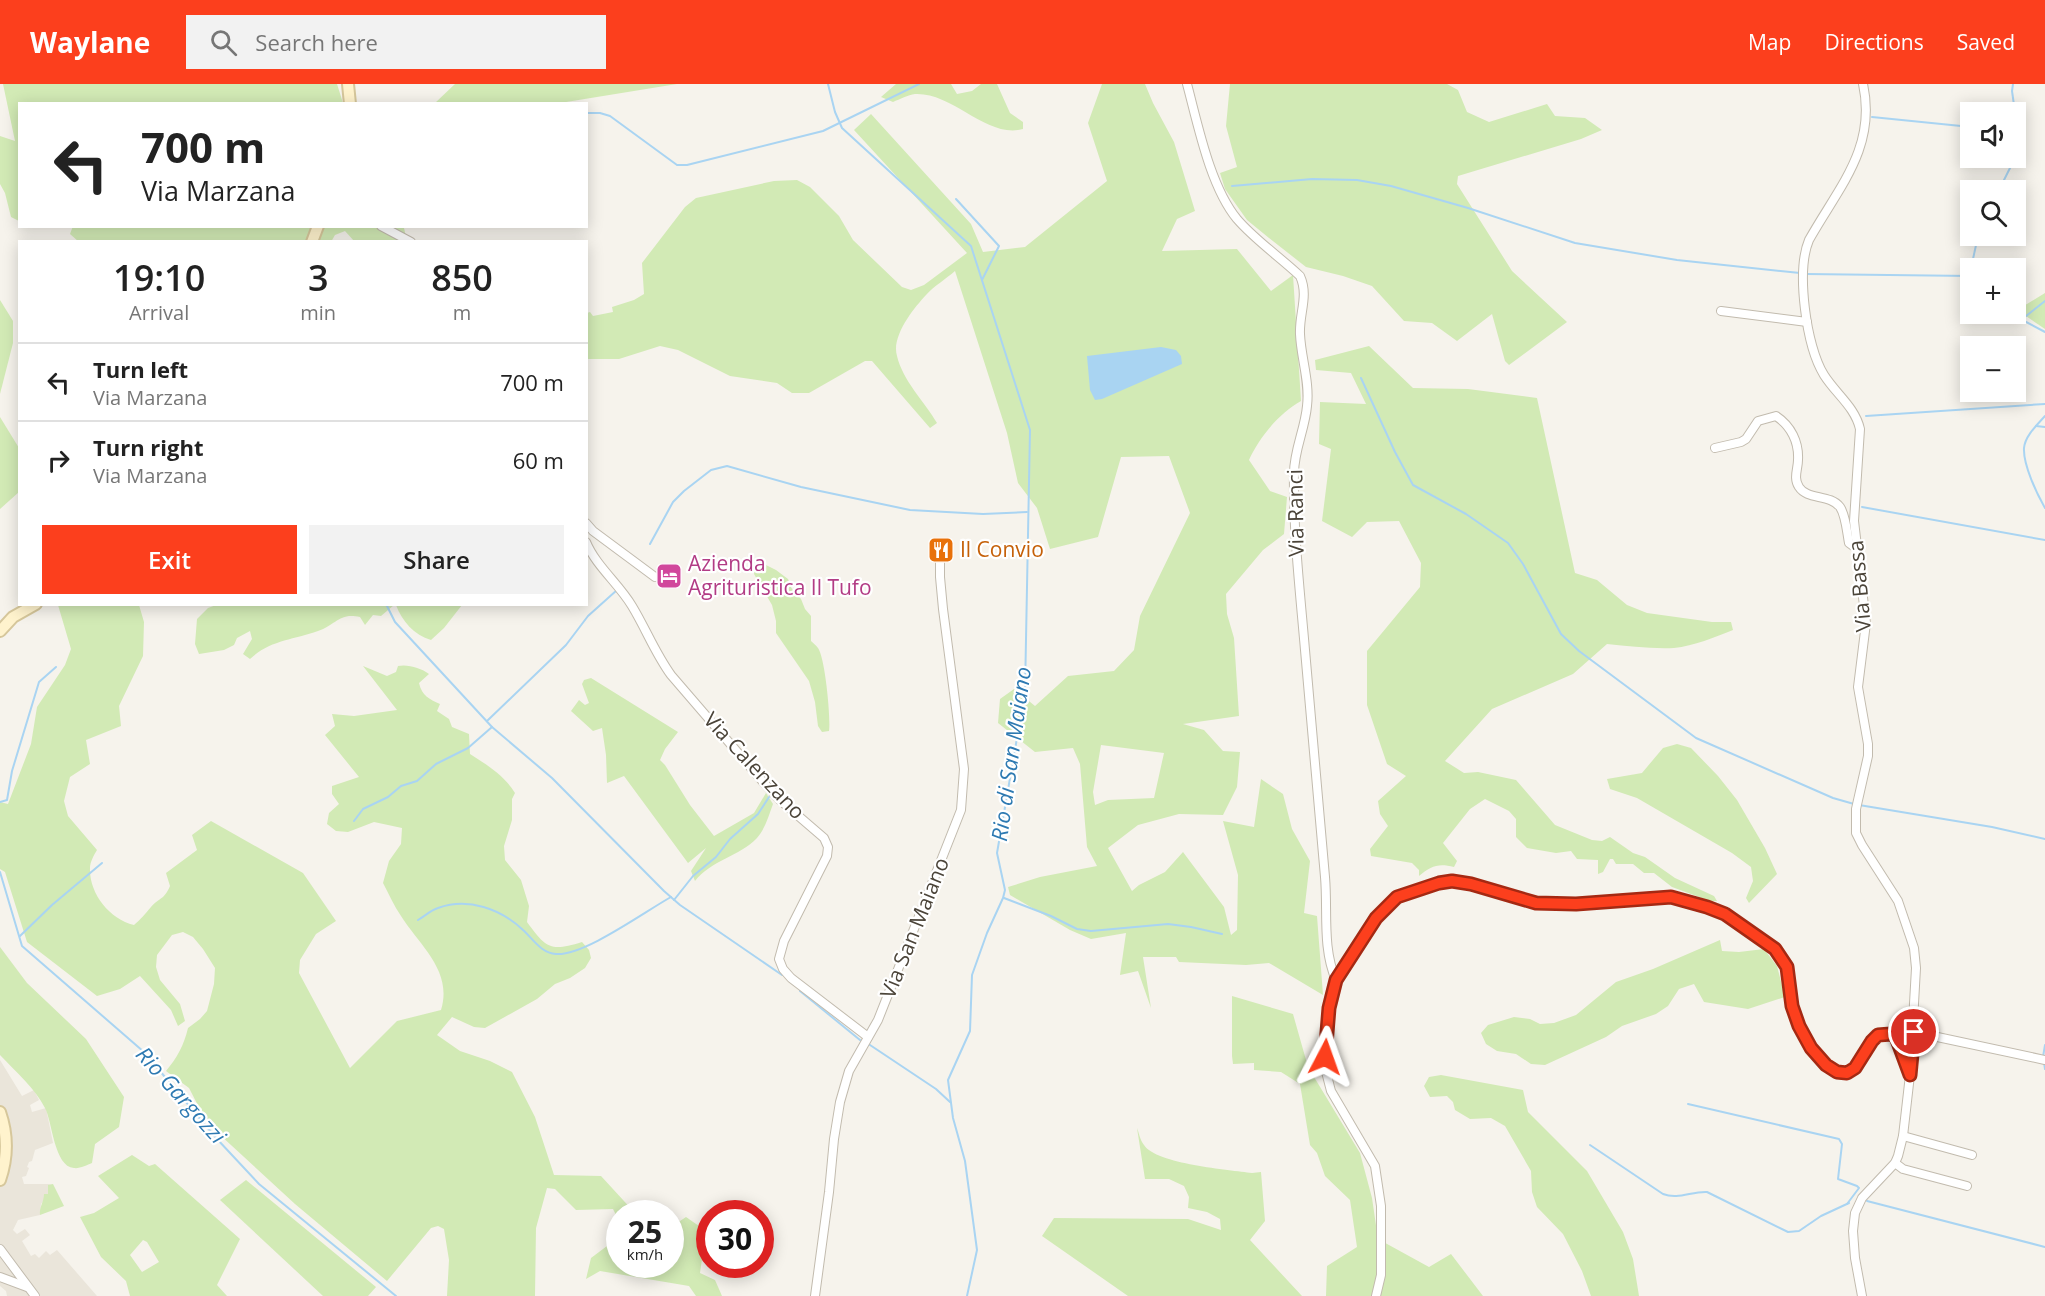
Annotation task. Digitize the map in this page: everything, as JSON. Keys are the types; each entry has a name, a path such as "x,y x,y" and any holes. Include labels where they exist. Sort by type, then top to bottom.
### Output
{"street":[{"path":"348,84 351,102"},
{"name":"Via Ranci","path":"1187,84 1212,172 1223,196 1237,219 1300,276 1304,285 1305,297 1300,334 1305,361 1307,404 1295,454 1297,567 1325,878 1327,944 1336,980"},
{"name":"Via Bassa","path":"1862,1296 1855,1258 1853,1231 1855,1213 1860,1200 1895,1163 1903,1136 1914,1032 1916,968 1914,948 1898,901 1856,833 1857,805 1865,774 1868,744 1858,687 1866,623 1856,548 1854,494 1860,429 1851,409 1823,374 1810,343 1804,274 1805,250 1809,240 1844,185 1861,149 1866,114 1863,84"},
{"path":"385,228 407,240"},
{"path":"1721,310 1807,322"},
{"path":"1715,448 1742,442 1758,420 1776,416 1790,429 1797,444 1798,487 1803,492 1835,502 1841,509 1849,543 1856,548"},
{"path":"588,525 654,577"},
{"name":"Via Calenzano","path":"588,545 632,604 660,660 671,675 764,783 824,838 828,847 827,856 784,941 779,953 780,963 791,978 868,1037"},
{"name":"Via San Maiano","path":"815,1296 840,1102 849,1071 878,1020 961,810 964,769 943,609 940,552"},
{"path":"0,631 13,617 32,606"},
{"path":"1376,1296 1381,1275 1381,1217 1375,1166 1330,1091 1324,1071 1329,1008 1336,980 1376,918 1397,897 1452,881 1471,884 1536,903 1576,904 1671,897 1707,907 1725,914 1775,949 1787,967 1792,1006 1799,1026 1811,1048 1826,1065 1837,1072 1847,1073 1855,1068 1878,1035 1891,1034 1896,1037 1900,1045 1910,1075"},
{"path":"1914,1032 2043,1060"},
{"path":"0,1112 7,1141 5,1163 0,1180"},
{"path":"1903,1136 1972,1155"},
{"path":"1895,1163 1903,1168 1967,1186"},
{"path":"0,1249 35,1296"},
{"path":"0,1277 28,1288"}],"shaded area":[{"path":"0,1060 22,1096 34,1090 39,1100 30,1105 32,1112 46,1108 53,1143 35,1150 32,1161 27,1167 29,1168 26,1176 22,1177 24,1184 53,1184 48,1185 48,1194 41,1204 40,1215 18,1220 13,1230 17,1234 25,1229 30,1235 22,1241 31,1256 35,1254 39,1258 46,1251 50,1255 57,1250 97,1296 7,1296 6,1291 0,1286"}],"green space":[{"path":"3,84 337,84 343,102 18,102 18,220 11,217 5,193 0,184 0,136 15,141"},
{"path":"455,84 677,84 566,102 436,102"},
{"path":"896,84 951,84 957,94 972,91 981,84 997,84 1010,113 1023,122 1023,129 1010,130 996,127 929,95 915,94 893,102 881,97"},
{"path":"1102,84 1145,84 1174,142 1195,211 1177,219 1162,251 1237,249 1271,291 1293,275 1301,401 1285,412 1271,427 1258,443 1249,460 1270,491 1287,497 1284,534 1263,550 1226,594 1227,614 1234,638 1239,716 1183,724 1204,730 1223,751 1240,752 1237,787 1223,815 1179,814 1138,825 1108,848 1132,891 1165,872 1183,852 1224,907 1231,935 1237,930 1238,875 1223,821 1254,827 1261,779 1283,794 1292,829 1310,861 1304,913 1317,916 1323,995 1269,963 1246,965 1179,962 1176,957 1143,957 1151,1008 1138,971 1120,975 1126,933 1091,939 1070,930 1010,895 1008,887 1040,877 1097,866 1087,847 1080,764 1073,748 1035,752 998,723 1000,699 1014,689 1035,706 1068,676 1114,671 1134,650 1140,616 1190,513 1169,456 1121,457 1098,537 1050,549 1037,508 1018,483 1007,433 955,271 921,301 900,331 897,340 897,356 904,374 937,423 930,428 872,361 865,361 809,393 792,393 777,383 730,376 678,350 660,346 619,359 588,359 588,313 593,316 613,312 612,307 644,294 642,263 685,207 696,198 774,181 797,180 810,187 839,216 853,240 902,287 911,290 924,285 967,253 854,130 871,114 971,224 983,252 1025,247 1107,181 1088,123","holes":["1101,745 1164,753 1154,798 1108,800 1095,805 1093,792"]},
{"path":"1230,84 1447,84 1458,90 1467,112 1489,122 1547,104 1555,116 1585,118 1602,130 1581,139 1458,176 1457,184 1512,271 1567,322 1509,365 1505,361 1492,314 1457,341 1432,323 1404,321 1372,286 1306,267 1247,220 1225,189 1220,173 1237,167 1226,126"},
{"path":"72,228 404,228 407,240 353,240 345,231 335,235 332,240 77,240 70,234"},
{"path":"2045,293 2045,329 2026,316 2026,305"},
{"path":"0,300 13,321 13,343 0,394"},
{"path":"1369,346 1413,388 1468,389 1537,398 1575,573 1597,580 1627,605 1647,613 1712,622 1731,622 1733,630 1682,647 1657,648 1607,644 1573,674 1492,709 1445,761 1464,773 1478,772 1516,780 1555,825 1592,840 1602,841 1610,837 1675,878 1714,896 1717,901 1710,901 1672,887 1654,873 1644,873 1633,864 1616,864 1613,859 1610,859 1603,872 1598,874 1598,860 1577,859 1571,851 1556,853 1527,848 1516,837 1516,819 1509,811 1485,799 1470,809 1443,843 1457,861 1454,867 1435,866 1419,876 1419,870 1412,863 1371,856 1370,849 1388,826 1380,814 1378,801 1406,776 1387,764 1367,705 1367,651 1420,587 1421,563 1399,521 1367,522 1352,537 1322,521 1331,449 1319,444 1320,402 1366,404 1351,373 1316,370 1315,360"},
{"path":"0,417 18,446 18,493 0,509"},
{"path":"766,565 788,579 792,589 811,616 811,641 821,654 825,675 829,731 822,732 818,726 809,681 776,633 772,605 754,574 755,569"},
{"path":"58,606 139,606 144,622 143,656 119,706 121,726 86,740 90,764 70,777 64,801 68,816 97,850 90,868 93,887 102,904 116,917 134,925 166,894 170,886 166,873 197,850 192,835 211,821 303,873 336,921 316,934 300,960 299,973 350,1068 397,1021 441,1010 444,996 439,971 398,912 383,883 389,861 401,844 402,828 374,822 348,832 336,831 327,824 329,813 339,804 332,794 332,786 359,777 325,735 335,726 332,714 354,716 397,710 363,666 387,676 396,672 398,666 418,668 429,674 419,683 422,691 440,704 437,711 449,719 452,727 469,734 470,754 495,771 515,793 512,799 512,820 504,846 505,860 521,880 529,906 527,922 539,938 550,945 563,947 582,942 589,950 591,958 585,968 570,978 555,984 537,999 485,1028 474,1027 452,1017 437,1035 460,1051 490,1061 512,1072 535,1117 554,1175 601,1176 623,1200 606,1200 606,1209 576,1210 555,1189 547,1188 536,1228 535,1296 447,1296 449,1260 444,1229 438,1226 431,1228 387,1281 295,1204 207,1123 189,1088 166,1071 180,1051 188,1028 207,1011 214,984 215,968 193,937 183,932 172,935 157,955 156,967 160,980 180,1004 185,1021 178,1026 171,1010 140,976 120,989 97,996 27,942 5,872 0,869 0,802 8,804 31,744 37,707 65,665 71,649"},
{"path":"214,606 393,606 381,616 373,615 365,625 360,617 347,616 318,631 274,644 250,659 243,654 252,639 250,631 237,638 234,645 224,650 199,654 195,644 197,619 208,608"},
{"path":"397,606 461,606 431,640 419,635 402,617"},
{"path":"591,678 678,732 660,760 714,836 754,813 766,793 773,804 765,826 757,838 742,850 709,868 695,881 691,871 706,848 688,863 624,776 607,783 602,728 593,731 571,711 579,700 585,705 589,703 582,684 584,680"},
{"path":"1677,744 1691,748 1737,800 1765,848 1777,874 1749,903 1746,898 1753,881 1751,867 1732,853 1637,798 1610,789 1607,779 1642,773 1663,748"},
{"path":"1720,940 1722,951 1739,952 1764,949 1777,966 1785,997 1748,1009 1704,1002 1694,984 1679,989 1668,1006 1656,1014 1622,1026 1606,1037 1545,1065 1531,1064 1516,1054 1497,1051 1486,1044 1481,1033 1488,1025 1514,1017 1530,1019 1540,1024 1554,1023 1576,1015 1616,982 1653,969"},
{"path":"0,947 27,983 86,1039 124,1097 119,1127 95,1144 92,1163 85,1166 74,1168 67,1166 62,1160 41,1101 25,1080 0,1055"},
{"path":"1232,996 1293,1014 1308,1067 1360,1153 1372,1198 1378,1239 1429,1267 1451,1254 1483,1296 1326,1296 1327,1266 1357,1247 1350,1200 1325,1176 1317,1153 1310,1145 1300,1084 1281,1072 1254,1070 1254,1063 1233,1064"},
{"path":"1441,1075 1523,1090 1528,1112 1587,1171 1623,1232 1633,1259 1639,1296 1591,1296 1582,1271 1563,1234 1537,1207 1532,1192 1531,1171 1505,1126 1491,1118 1470,1119 1455,1110 1453,1102 1447,1096 1430,1097 1424,1086 1429,1077"},
{"path":"1137,1128 1144,1145 1151,1152 1163,1157 1211,1168 1261,1172 1265,1221 1250,1240 1302,1296 1128,1296 1042,1236 1054,1218 1188,1219 1221,1230 1220,1219 1207,1212 1188,1208 1189,1197 1184,1186 1169,1179 1145,1179"},
{"path":"132,1155 149,1166 155,1164 240,1239 217,1285 227,1296 130,1296 126,1281 101,1257 80,1217 94,1213 119,1198 98,1176","holes":["143,1240 147,1242 159,1262 142,1272 130,1255"]},
{"path":"246,1180 376,1287 368,1296 323,1296 220,1200"},
{"path":"53,1184 64,1206 40,1215 44,1194 48,1194 48,1185"},
{"path":"686,1217 696,1224 696,1278 715,1280 722,1296 696,1296 689,1286 642,1278 684,1278 684,1218"},
{"path":"606,1247 606,1272 600,1271 586,1279 591,1258"}],"water":[{"path":"1161,347 1176,350 1181,356 1182,364 1095,400 1090,390 1087,356"}],"waterway":[{"name":"Rio di San Maiano","path":"828,84 835,112 842,128 971,246 1030,430 1025,692 997,853 1005,890 972,975 970,1031 948,1080 953,1118 965,1161 977,1250 967,1296"},
{"path":"588,113 610,116 677,165 687,165 823,131 919,84"},
{"path":"2013,84 2014,102"},
{"path":"1872,117 1960,126"},
{"path":"2004,180 2010,168"},
{"path":"1232,186 1312,179 1357,180 1391,186 1468,208 1575,243 1677,260 1800,273"},
{"path":"956,199 999,246 982,280"},
{"path":"1973,258 1976,246"},
{"path":"1806,274 1960,276"},
{"path":"2026,316 2045,301"},
{"path":"2026,322 2045,332"},
{"path":"1361,378 1413,485 1466,514 1508,543 1523,564 1561,634 1579,651 1696,738 1833,798 1854,804"},
{"path":"1866,416 2045,404"},
{"path":"2045,416 2029,435 2024,448 2028,471 2045,508"},
{"path":"2036,426 2045,427"},
{"path":"650,544 673,502 711,470 727,466 801,487 910,510 983,514 1027,512"},
{"path":"1862,507 2045,540"},
{"path":"487,721 566,645 588,616 617,590"},
{"path":"387,606 395,622 492,727 552,778 664,891 680,905 782,975"},
{"name":"Rio Gargozzi","path":"0,802 7,800 12,771 39,682 56,667"},
{"path":"354,821 363,809 388,797 401,786 417,781 436,764 468,748 492,727"},
{"path":"674,900 693,876 716,857 730,839 758,814 769,797"},
{"path":"1859,805 1992,827 2045,839"},
{"path":"20,936 52,905 102,863"},
{"name":"Rio Gargozzi","path":"0,872 22,946 144,1052 217,1139 259,1184 396,1296"},
{"path":"418,920 435,909 449,905 484,907 505,916 546,951 556,954 568,953 598,941 671,897"},
{"path":"1004,898 1051,916 1077,929 1091,931 1168,924 1222,934"},
{"path":"800,991 860,1040"},
{"path":"867,1043 936,1089 950,1102"},
{"path":"2043,1057 2045,1045"},
{"path":"2044,1062 2045,1069"},
{"path":"1688,1104 1839,1139 1842,1144 1838,1179 1859,1188 1847,1204"},
{"path":"1590,1145 1663,1194 1680,1196 1707,1192 1788,1232 1799,1231 1821,1216 1849,1203"},
{"path":"1867,1201 2045,1247"}],"place":[{"name":"Il Convio","path":"941,550"},
{"name":"Azienda Agrituristica Il Tufo","path":"669,576"}],"route":[{"path":"1325,1057 1329,1008 1336,980 1376,918 1397,897 1452,881 1471,884 1509,897 1536,903 1603,903 1671,897 1725,914 1775,949 1787,967 1792,1006 1799,1026 1811,1048 1826,1065 1837,1072 1847,1073 1855,1068 1872,1041 1884,1033 1896,1037 1910,1075 1914,1032"}]}
